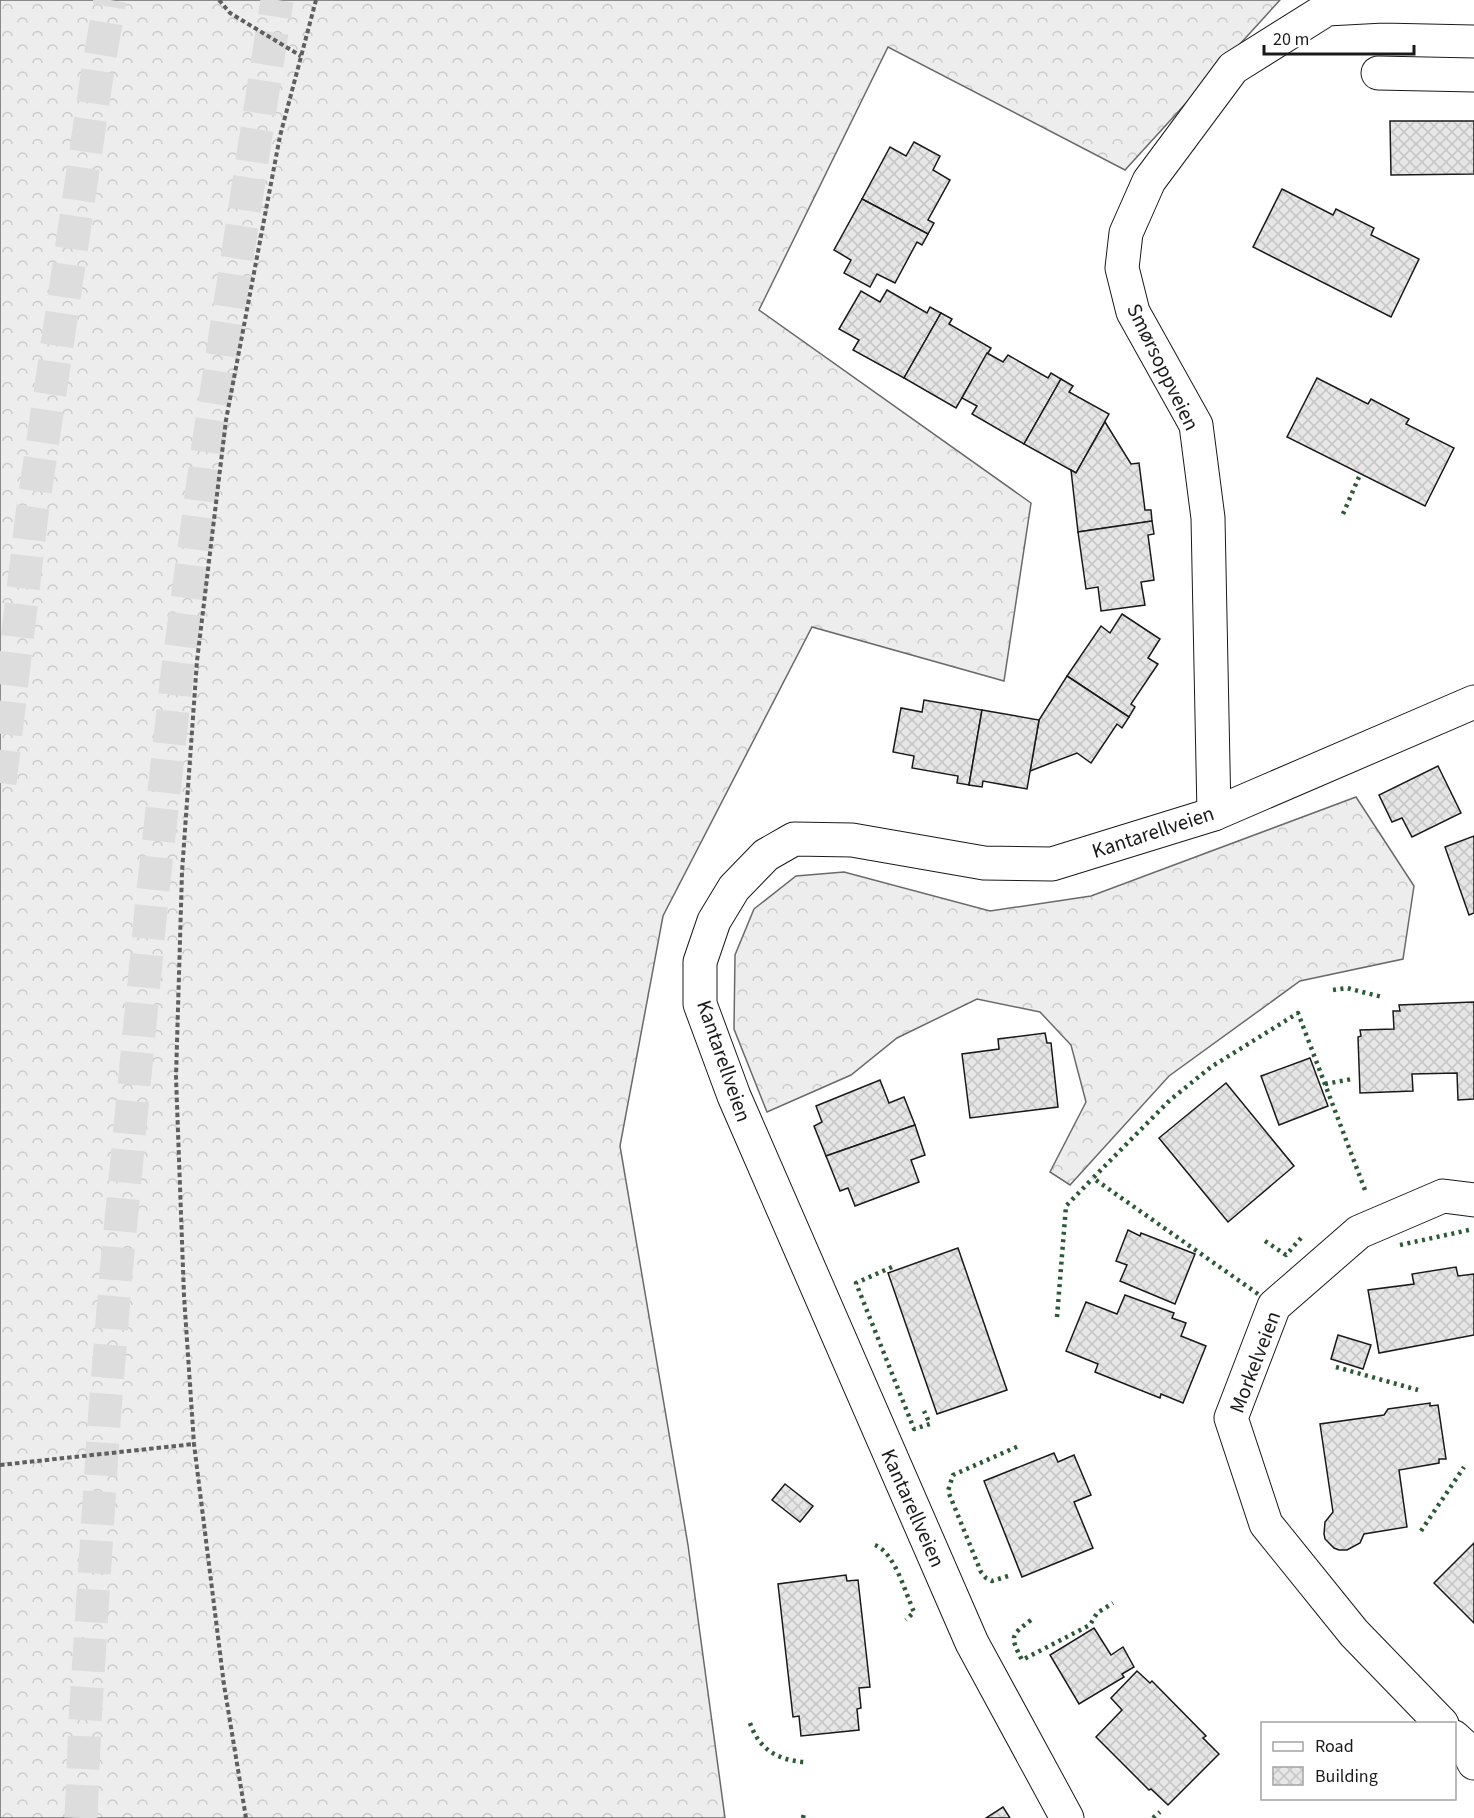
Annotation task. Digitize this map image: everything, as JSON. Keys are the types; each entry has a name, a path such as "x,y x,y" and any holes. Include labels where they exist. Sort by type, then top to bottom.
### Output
{"street":[{"name":"Smørsoppveien","path":"1214,814 1208,518 1196,425 1133,312 1122,268 1126,233 1149,181 1233,68 1327,9 1383,6 1474,8"},
{"path":"1378,73 1474,75"},
{"name":"Kantarellveien","path":"1067,1818 972,1643 734,1096 700,1004 700,962 714,921 734,888 766,855 794,839 852,840 984,863 1052,864 1214,814 1474,702"},
{"name":"Morkelveien","path":"1440,1722 1354,1633 1266,1524 1231,1418 1274,1306 1359,1232 1443,1196 1474,1200"},
{"path":"1456,1738 1467,1749 1474,1763"}],"path":[{"path":"219,0 230,13 302,56"},
{"path":"246,1818 224,1685 194,1444 184,1296 176,1077 182,872 197,661 226,420 280,136 316,0"},
{"path":"0,1465 194,1444"}],"green space":[{"path":"0,0 1280,0 1125,170 888,47 759,310 1031,503 1004,681 812,627 663,916 620,1146 688,1545 725,1818 0,1818"},
{"path":"1356,797 1414,886 1403,959 1300,981 1169,1076 1070,1185 1050,1172 1086,1102 1071,1045 1040,1012 977,999 897,1038 851,1075 767,1112 734,1029 735,955 754,909 796,876 844,872 990,911 1091,896"}],"building":[{"path":"1390,121 1474,121 1474,174 1391,175"},
{"path":"914,142 940,156 933,170 950,180 928,220 934,223 928,234 862,199 890,147 906,156"},
{"path":"1282,189 1333,215 1336,209 1374,228 1371,235 1419,259 1391,317 1253,247"},
{"path":"862,199 928,234 922,245 917,242 895,283 877,274 870,287 844,273 851,260 834,250"},
{"path":"887,290 927,313 930,307 941,313 904,378 853,350 859,340 839,329 861,291 880,302"},
{"path":"941,313 952,319 949,324 991,348 956,408 904,378"},
{"path":"987,353 1003,362 1008,355 1048,378 1051,373 1061,379 1024,444 972,414 977,406 962,398"},
{"path":"1317,378 1368,404 1371,399 1409,419 1406,424 1454,448 1425,506 1287,437"},
{"path":"1061,379 1073,386 1069,392 1109,414 1076,473 1024,444"},
{"path":"1105,422 1131,464 1139,463 1145,510 1151,510 1152,521 1078,532 1071,470 1076,473"},
{"path":"1152,521 1154,534 1148,535 1154,580 1141,582 1145,605 1101,611 1098,587 1086,589 1078,532"},
{"path":"1122,614 1160,639 1148,658 1158,664 1131,704 1135,707 1129,717 1067,676 1101,626 1110,633"},
{"path":"1067,676 1129,717 1122,728 1117,724 1091,763 1077,753 1030,771 1039,720"},
{"path":"924,700 982,710 969,785 957,783 958,776 912,768 914,756 893,752 901,708 922,712"},
{"path":"982,710 1039,720 1027,789 983,781 982,787 969,785"},
{"path":"1438,766 1461,813 1412,837 1402,818 1392,822 1379,795"},
{"path":"1474,836 1474,913 1469,915 1445,847"},
{"path":"1474,1002 1474,1099 1458,1100 1457,1073 1412,1074 1413,1091 1360,1093 1358,1037 1361,1036 1360,1030 1394,1029 1393,1011 1400,1011 1399,1005"},
{"path":"1045,1033 1047,1043 1051,1043 1058,1107 970,1118 962,1054 999,1049 998,1039"},
{"path":"1310,1058 1328,1106 1279,1125 1261,1076"},
{"path":"880,1080 889,1103 904,1097 915,1125 826,1156 814,1126 822,1122 816,1106"},
{"path":"1226,1083 1294,1166 1228,1222 1159,1138"},
{"path":"915,1125 925,1155 911,1160 919,1182 855,1206 848,1188 840,1191 826,1156"},
{"path":"1128,1230 1195,1254 1175,1304 1120,1281 1127,1265 1116,1261"},
{"path":"958,1248 1007,1390 937,1414 888,1273"},
{"path":"1456,1267 1458,1276 1474,1274 1474,1335 1379,1353 1368,1290 1414,1284 1412,1274"},
{"path":"1125,1295 1174,1313 1172,1318 1186,1323 1181,1336 1206,1346 1183,1403 1161,1394 1160,1398 1095,1372 1098,1364 1066,1351 1086,1302 1117,1314"},
{"path":"1338,1335 1371,1345 1363,1369 1331,1359"},
{"path":"1430,1403 1430,1406 1438,1405 1446,1459 1439,1459 1439,1463 1399,1470 1407,1527 1364,1534 1360,1543 1347,1550 1334,1548 1325,1539 1324,1534 1325,1522 1333,1512 1320,1424 1384,1415 1388,1409"},
{"path":"1054,1453 1058,1462 1074,1455 1091,1495 1074,1502 1093,1548 1022,1577 984,1481"},
{"path":"785,1484 813,1506 800,1522 772,1500"},
{"path":"1474,1543 1474,1623 1434,1583"},
{"path":"846,1575 847,1581 858,1580 870,1687 859,1688 861,1708 857,1709 859,1730 801,1736 799,1716 793,1717 778,1584"},
{"path":"1094,1628 1111,1655 1123,1647 1134,1667 1122,1674 1124,1677 1079,1704 1050,1655"},
{"path":"1137,1671 1150,1683 1152,1681 1206,1736 1203,1738 1219,1754 1168,1805 1151,1789 1149,1790 1096,1737 1122,1710 1111,1698"},
{"path":"1003,1807 1010,1818 986,1818"}],"tunnel":[{"path":"0,783 32,514 110,0"},
{"path":"81,1818 104,1422 152,899 177,675 207,452 277,0"}],"hedge":[{"path":"1343,514 1359,477"},
{"path":"1333,990 1347,988 1382,997"},
{"path":"1258,1294 1093,1178 1170,1100 1211,1067 1298,1013 1365,1190"},
{"path":"1325,1084 1352,1079"},
{"path":"1057,1317 1066,1206 1093,1178"},
{"path":"1400,1245 1469,1230"},
{"path":"1265,1241 1286,1255 1301,1238"},
{"path":"892,1267 856,1283 914,1429 930,1424 924,1411"},
{"path":"1336,1367 1418,1390"},
{"path":"1008,1576 992,1581 981,1572 948,1491 953,1475 1021,1445"},
{"path":"1421,1531 1464,1467"},
{"path":"875,1545 882,1549 894,1564 903,1584 914,1612 906,1620"},
{"path":"1031,1620 1014,1637 1015,1646 1022,1660 1090,1625 1097,1613 1113,1603"},
{"path":"750,1723 758,1740 770,1752 785,1759 804,1762"},
{"path":"1153,1818 1160,1812"},
{"path":"803,1818 804,1813"}]}
